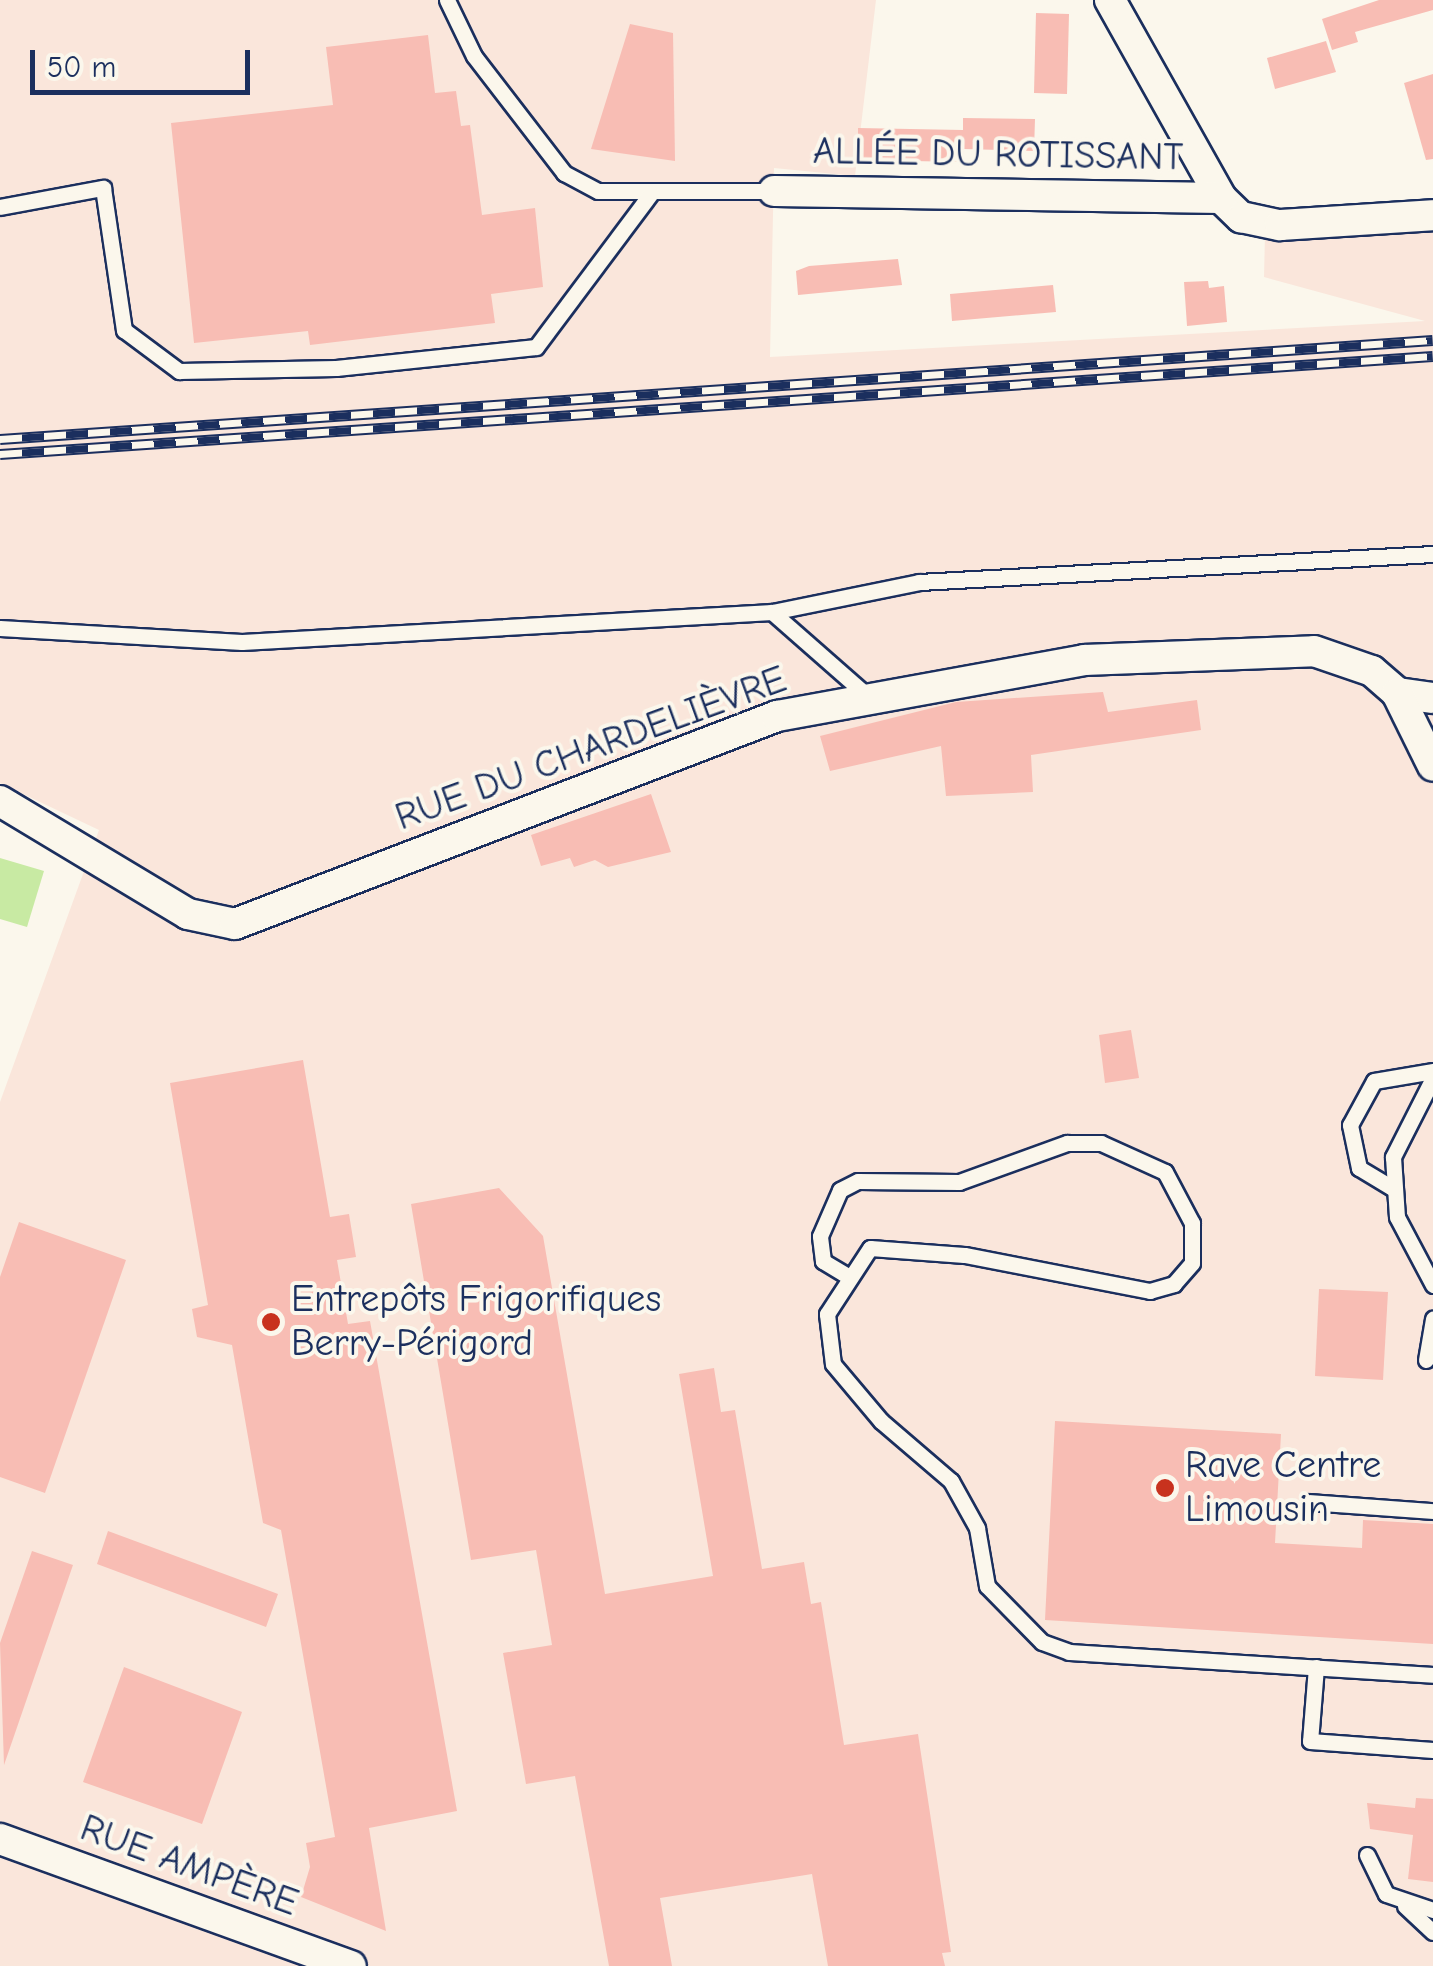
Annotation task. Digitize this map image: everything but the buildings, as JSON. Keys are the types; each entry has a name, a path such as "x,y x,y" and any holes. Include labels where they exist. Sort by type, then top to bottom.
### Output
{"street":[{"path":"1110,0 1231,208"},
{"name":"ALLÉE DU ROTISSANT","path":"774,192 1231,208 1280,226 1433,215"},
{"name":"RUE DU CHARDELIÈVRE","path":"0,801 188,914 236,924 777,716 1084,660 1314,651 1372,671 1397,693 1433,766"},
{"path":"1397,693 1433,698"},
{"name":"RUE AMPÈRE","path":"0,1839 351,1966"}],"lane":[{"path":"447,0 474,56 564,173 598,192 774,192"},
{"path":"0,207 103,188 124,330 179,371 258,370 536,347 652,193"},
{"path":"0,628 242,642 772,612 920,582 1433,554"},
{"path":"772,612 871,699"},
{"path":"1394,1189 1358,1168 1350,1125 1374,1081 1433,1074"},
{"path":"1433,1074 1401,1132 1394,1189 1408,1246 1433,1285"},
{"path":"846,1275 823,1260 820,1236 840,1190 858,1181 959,1182 1068,1143 1102,1144 1165,1172 1192,1222 1192,1263 1174,1284 1150,1290 915,1247 870,1248 846,1275 827,1314 833,1364 881,1421 951,1481 977,1528 987,1586 1022,1629 1069,1652 1433,1675"},
{"path":"1426,1360 1433,1319"},
{"path":"1309,1502 1433,1512"},
{"path":"1316,1667 1310,1741 1433,1750"},
{"path":"1367,1855 1374,1879 1433,1932"},
{"path":"1405,1906 1433,1910"}],"shaded area":[{"path":"0,0 876,0 855,176 774,168 770,357 1425,321 1264,277 1265,234 1433,225 1433,1966 0,1966 0,1102 99,830 0,783"}],"green space":[{"path":"0,858 44,871 27,927 0,919"}],"railway":[{"path":"0,439 1433,340"},
{"path":"0,454 1433,356"}],"place":[{"name":"Entrepôts Frigorifiques Berry-Périgord","path":"271,1322"},
{"name":"Rave Centre Limousin","path":"1165,1488"}]}
